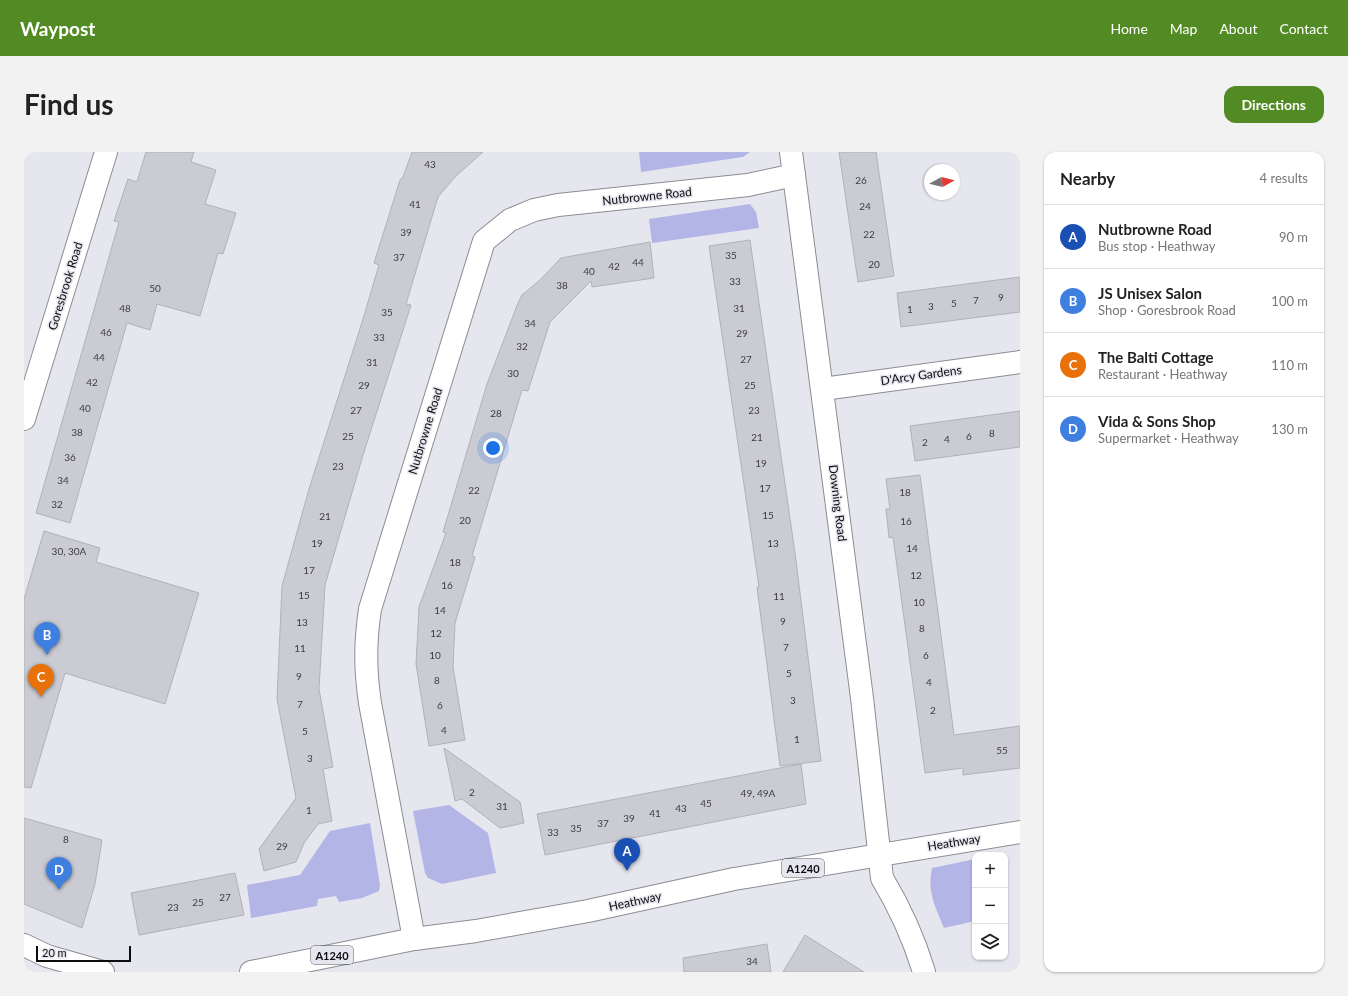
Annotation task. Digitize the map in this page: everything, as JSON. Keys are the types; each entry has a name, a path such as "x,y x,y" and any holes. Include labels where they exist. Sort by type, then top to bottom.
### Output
{"street":[{"name":"Goresbrook Road","path":"24,419 106,152"},
{"name":"Downing Road","path":"791,152 862,698 882,878 897,903 916,946 924,972"},
{"name":"Nutbrowne Road","path":"414,939 369,695 366,672 365,640 370,609 484,241 510,220 534,210 546,207 748,185 794,174"},
{"name":"D'Arcy Gardens","path":"823,389 1020,362"},
{"name":"Heathway","path":"251,972 414,939 588,911 734,879 1020,832"},
{"path":"24,945 47,956 103,972"},
{"path":"24,955 47,956"}],"shaded area":[{"path":"639,152 750,152 743,157 641,172"},
{"path":"750,204 756,212 759,228 652,243 649,219"},
{"path":"449,805 488,833 496,873 442,884 428,878 425,873 413,811"},
{"path":"370,823 380,885 379,891 362,898 339,902 336,896 318,899 317,906 251,918 247,885 300,875 330,831"},
{"path":"972,860 972,922 944,928 931,892 930,884 932,868"}],"building":[{"path":"146,152 194,152 191,162 216,170 205,204 236,213 223,254 218,253 200,316 157,304 150,330 127,323 70,523 36,513 119,222 114,221 128,179 137,182"},
{"path":"412,152 483,152 456,176 438,197 406,304 411,305 363,455 325,585 319,689 333,767 323,769 332,821 318,824 304,843 296,862 264,871 259,849 296,798 277,699 282,586 309,489 379,265 374,263 400,180 403,177"},
{"path":"839,152 876,152 894,276 858,282"},
{"path":"750,240 795,553 821,761 780,766 757,587 759,587 709,246"},
{"path":"650,242 654,278 592,287 591,281 550,322 528,391 522,390 472,556 475,557 455,623 453,667 465,740 429,746 416,664 419,607 446,533 443,532 487,384 518,303 522,295 540,280 561,258"},
{"path":"1020,277 1020,312 901,327 897,293"},
{"path":"1020,411 1020,447 915,461 910,426"},
{"path":"920,475 954,735 1020,726 1020,768 963,775 963,768 925,773 893,537 889,538 886,509 890,509 886,479"},
{"path":"44,531 100,548 96,562 199,593 165,704 65,673 31,788 24,787 24,599"},
{"path":"444,748 520,802 524,823 500,828 462,799 455,801"},
{"path":"801,764 806,804 545,855 537,814"},
{"path":"24,818 102,840 95,884 82,928 24,904"},
{"path":"235,873 244,915 139,935 131,893"},
{"path":"805,935 864,972 783,972"},
{"path":"767,944 771,972 684,972 683,958"}],"place":[{"name":"JS Unisex Salon","path":"47,655"},
{"name":"The Balti Cottage","path":"41,697"},
{"name":"Nutbrowne Road","path":"627,871"},
{"name":"Vida & Sons Shop","path":"59,890"}]}
